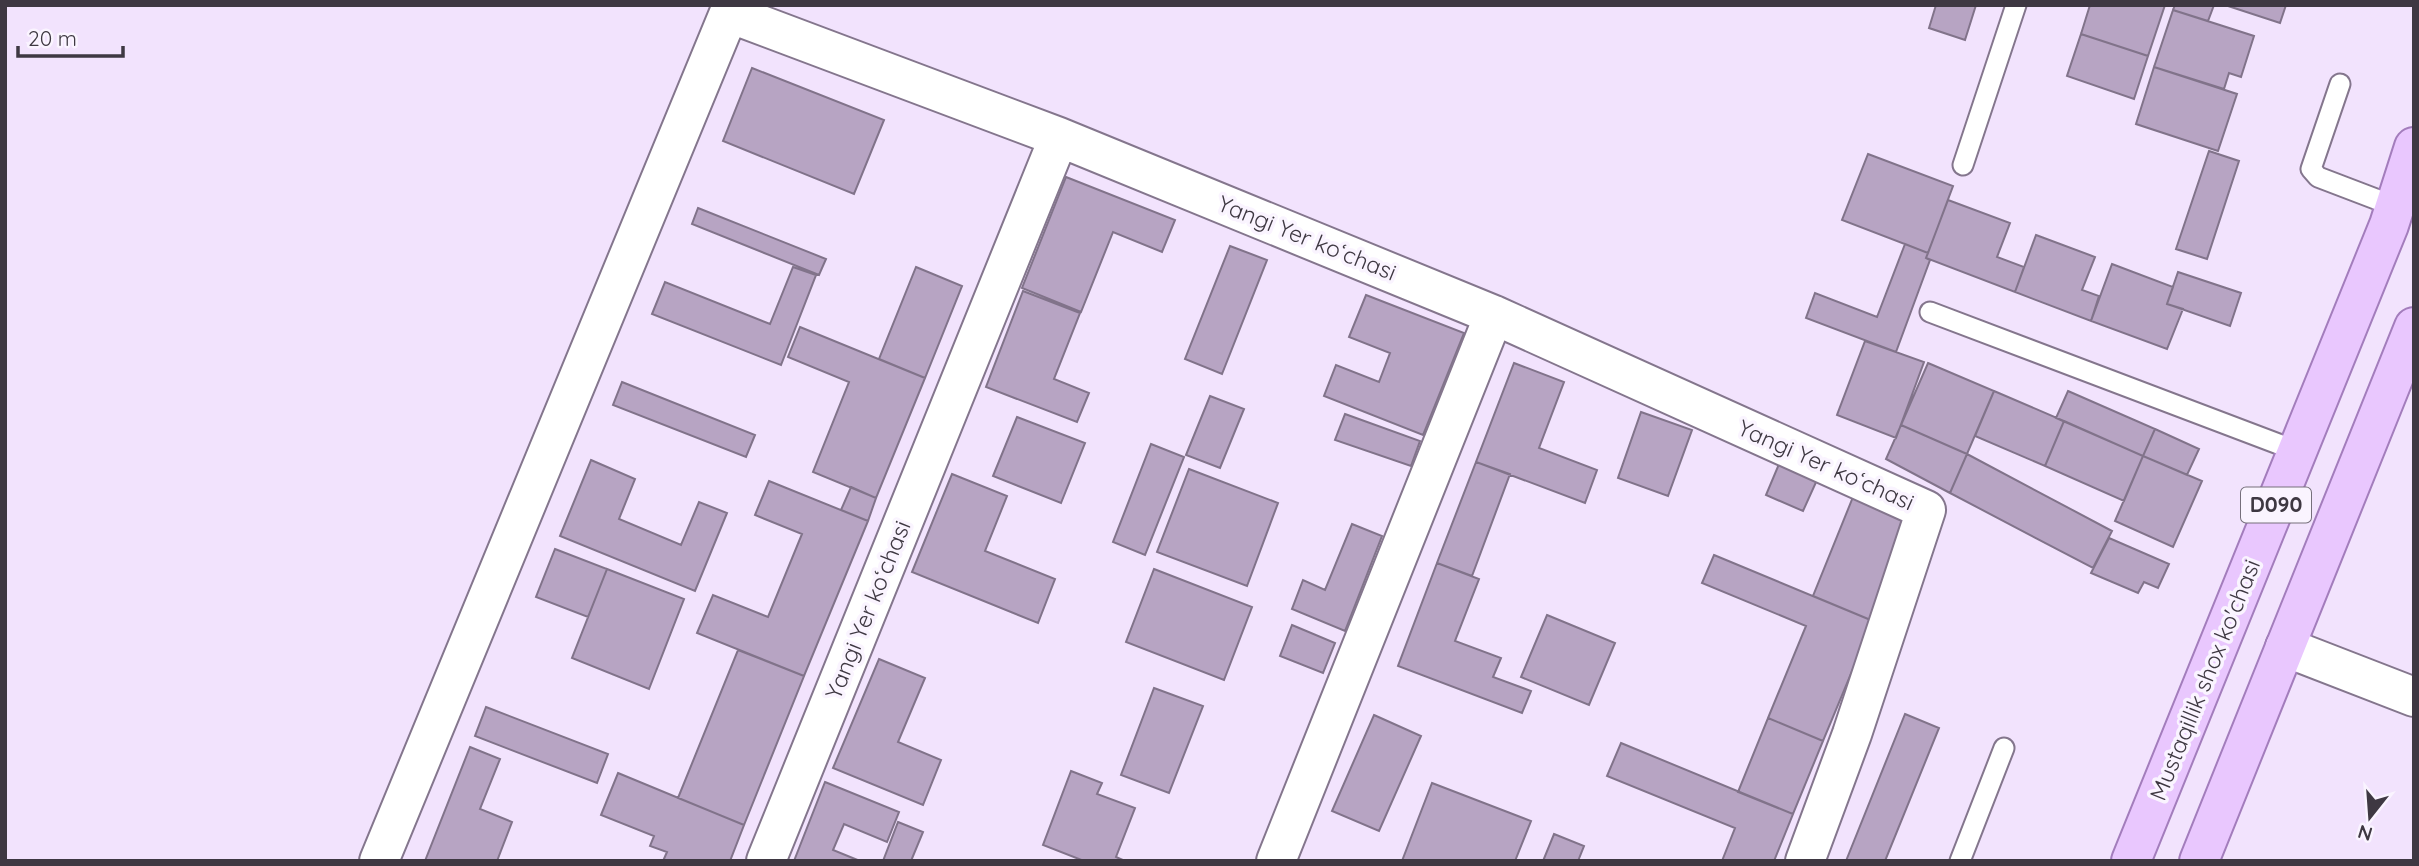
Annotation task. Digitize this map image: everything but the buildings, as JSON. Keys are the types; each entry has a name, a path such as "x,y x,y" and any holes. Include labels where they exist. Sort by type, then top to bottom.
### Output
{"main road":[{"name":"Mustaqillik shox ko'chasi","path":"2131,861 2389,225 2414,147"},
{"name":"D090","path":"2199,861 2414,327"}],"street":[{"path":"379,861 729,13 1059,137"},
{"name":"Yangi Yer koʻchasi","path":"766,861 1059,137 1494,315 1926,510 1852,734 1805,861"},
{"path":"1276,861 1494,315"},
{"path":"2285,647 2414,697"}],"lane":[{"path":"1963,165 2016,5"},
{"path":"2340,85 2311,169 2318,177 2393,206"},
{"path":"1930,312 2297,451"},
{"path":"1959,861 2004,748"}]}
